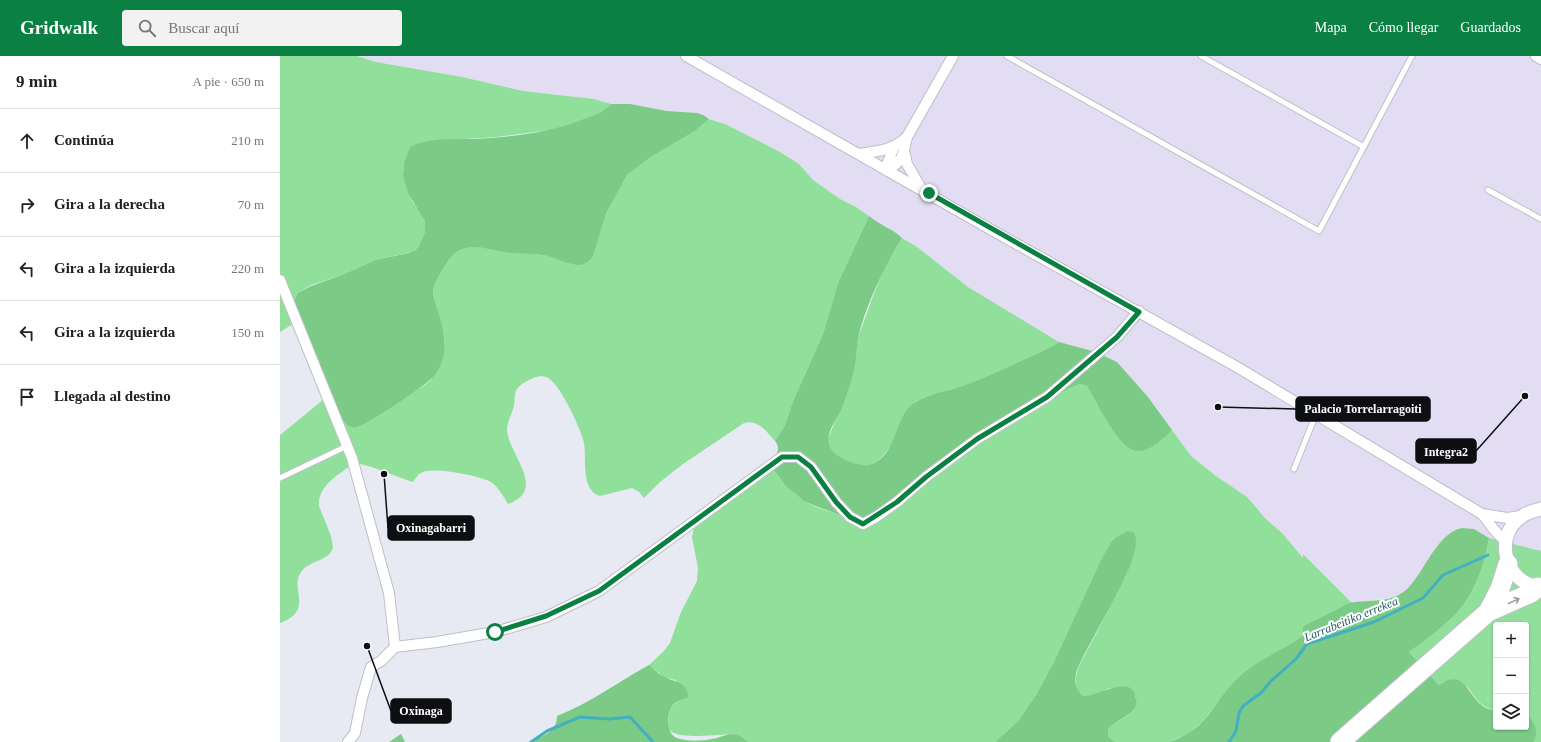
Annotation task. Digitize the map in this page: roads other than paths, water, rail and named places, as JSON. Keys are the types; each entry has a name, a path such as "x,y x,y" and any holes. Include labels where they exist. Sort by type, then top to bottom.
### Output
{"highway":[{"path":"1488,612 1500,589 1508,564"},
{"path":"1346,739 1488,612 1531,593 1540,587"}],"street":[{"path":"686,56 1139,312 1316,414 1482,514 1498,535 1505,540"},
{"path":"888,171 897,163 904,150 907,137 952,56"},
{"path":"1536,56 1541,59"},
{"path":"858,154 884,151 894,147 907,137"},
{"path":"888,171 888,162 894,147"},
{"path":"904,150 907,164 922,190"},
{"path":"281,284 352,458 389,593 394,647"},
{"path":"348,742 355,733 362,698 371,667 381,661 394,647 437,642 495,632 546,616 599,591 782,457 798,457 811,467 836,502 850,517 863,524 897,502 926,477 977,439 1047,397 1117,337 1139,312"},
{"path":"1540,587 1524,581 1516,575 1508,564 1505,540 1514,522 1521,516 1531,511 1541,509"},
{"path":"1482,514 1507,518 1521,516"}],"lane":[{"path":"1007,56 1319,231 1412,56"},
{"path":"1201,56 1364,147"},
{"path":"1488,190 1541,219"},
{"path":"1294,469 1316,414"},
{"path":"280,478 347,446"}],"waterway":[{"name":"Larrabeitiko errekea","path":"1229,742 1236,731 1239,713 1243,706 1262,692 1270,682 1296,659 1307,644 1374,622 1423,598 1443,575 1488,555"},
{"name":"Larrabeitiko errekea","path":"531,742 547,731 580,717 609,719 630,717 653,742"}],"place":[{"name":"Integra2","path":"1525,396"},
{"name":"Palacio Torrelarragoiti","path":"1218,407"},
{"name":"Oxinagabarri","path":"384,474"},
{"name":"Oxinaga","path":"367,646"}]}
